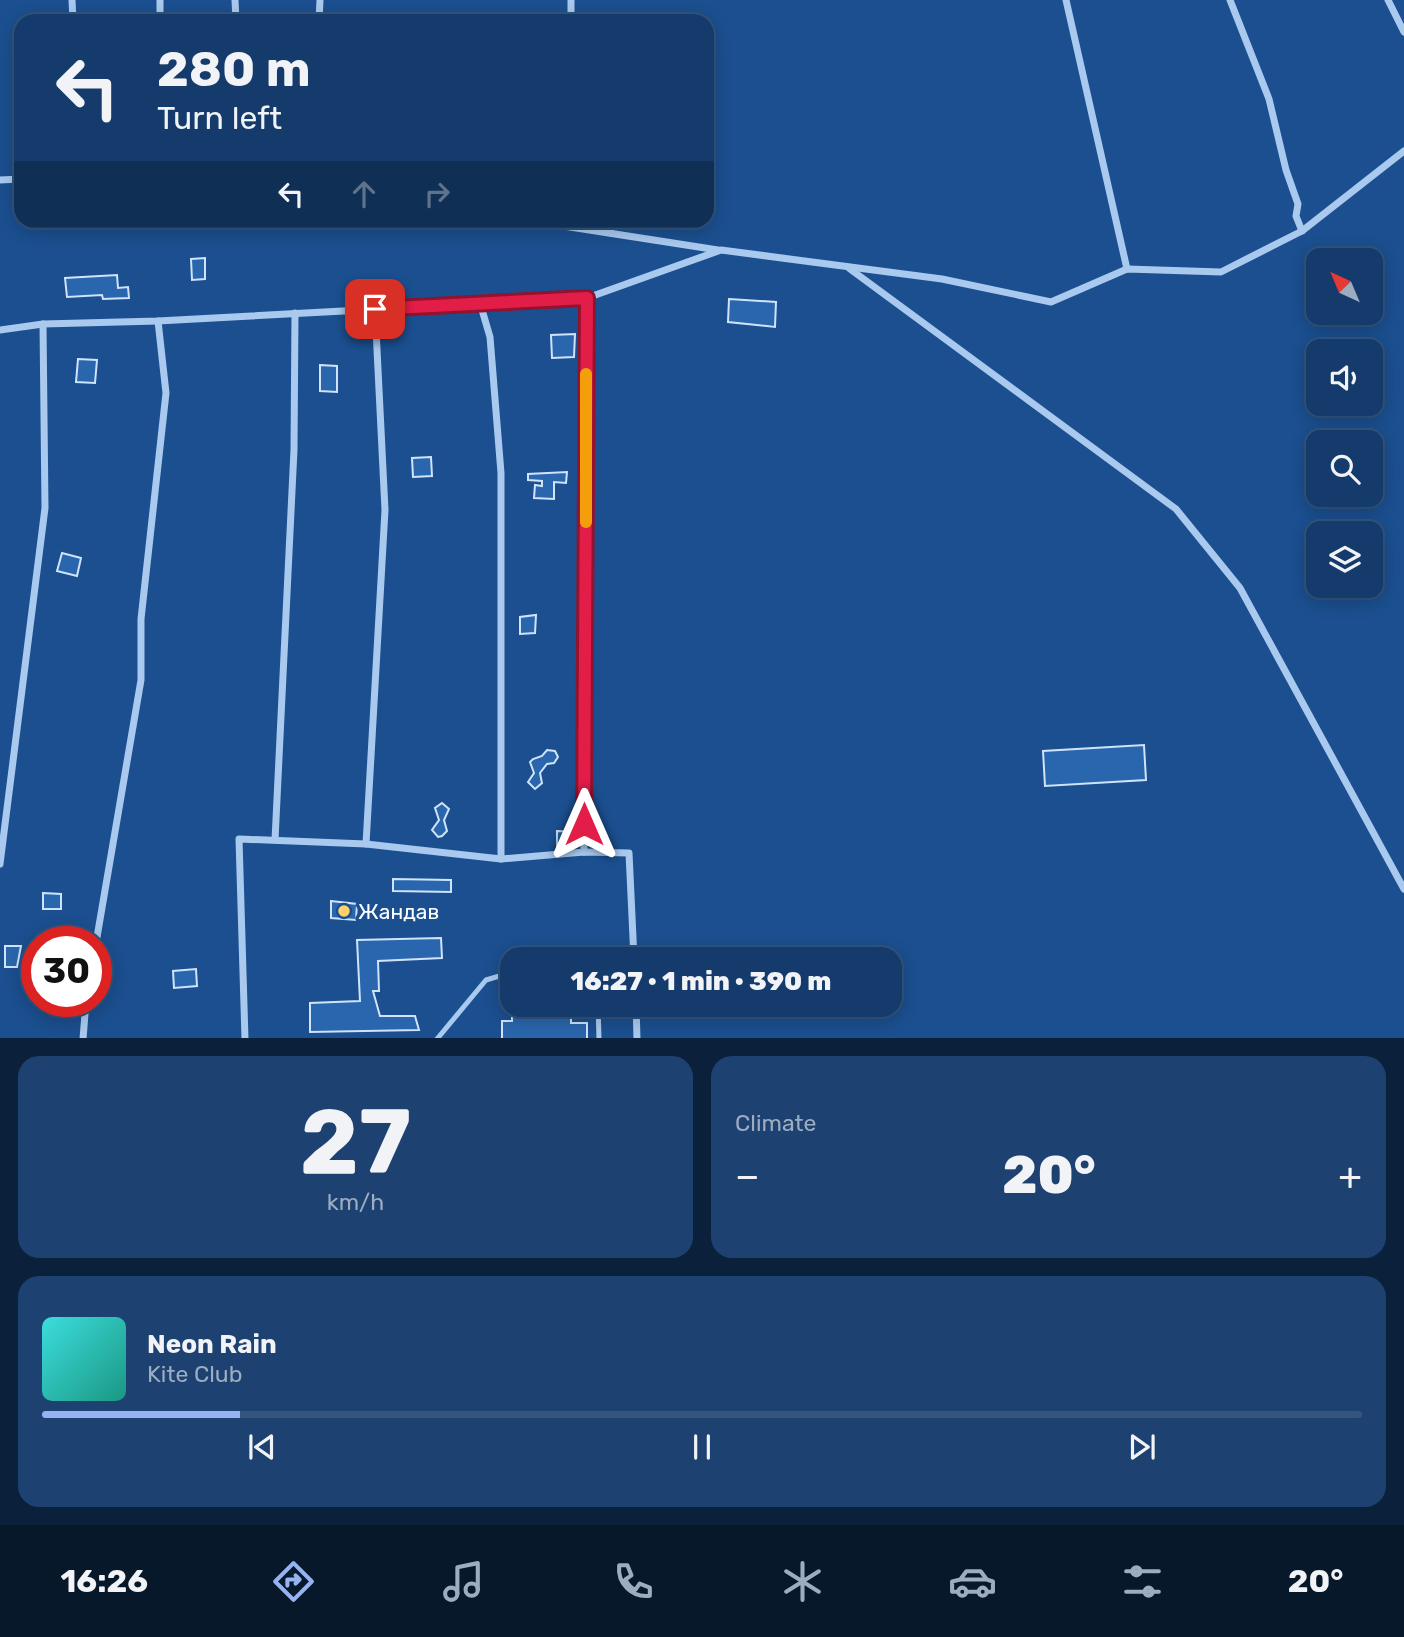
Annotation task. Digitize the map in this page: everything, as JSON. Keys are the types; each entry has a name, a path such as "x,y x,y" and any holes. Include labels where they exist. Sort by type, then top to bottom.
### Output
{"street":[{"path":"1066,0 1127,269"},
{"path":"1230,0 1269,99 1286,170 1298,204 1296,216 1302,231"},
{"path":"1388,0 1404,33"},
{"path":"574,228 942,279 1051,302 1127,269 1221,272 1302,231 1404,151"},
{"path":"605,228 611,234"},
{"path":"0,330 43,324 159,321 587,298 721,250"},
{"path":"846,267 1176,509 1240,588 1404,889"},
{"path":"584,852 587,298"},
{"path":"480,303 490,337 501,473 501,859"},
{"path":"366,844 386,510 375,309"},
{"path":"275,840 294,450 295,313"},
{"path":"99,926 141,680 141,619 166,393 159,321"},
{"path":"0,864 45,509 43,324"},
{"path":"245,1038 239,839 366,844 501,859 584,852 629,853 633,947"},
{"path":"83,1038 85,1017"},
{"path":"637,1017 638,1038"}],"lane":[{"path":"437,1038 486,980 500,976"},
{"path":"598,1017 598,1038"}],"building":[{"path":"205,258 205,279 192,280 191,259"},
{"path":"117,275 118,288 128,287 129,298 103,299 102,295 67,297 65,278"},
{"path":"729,299 776,302 775,327 728,322"},
{"path":"575,334 574,357 552,358 551,335"},
{"path":"78,359 97,360 95,383 76,382"},
{"path":"320,365 337,366 337,392 320,391"},
{"path":"431,457 432,476 413,477 412,458"},
{"path":"567,472 566,483 554,482 554,499 534,498 535,485 542,486 542,481 528,480 528,474"},
{"path":"62,553 81,558 77,576 57,571"},
{"path":"536,615 535,633 520,634 520,617"},
{"path":"1144,745 1146,780 1045,786 1043,751"},
{"path":"547,750 555,751 558,757 540,773 542,783 535,789 528,782 534,773 530,762"},
{"path":"442,803 449,809 444,820 447,831 438,837 432,830 439,820 435,808"},
{"path":"557,831 578,832 578,846 557,848"},
{"path":"393,879 451,880 451,892 393,891"},
{"path":"43,893 61,894 61,909 43,909"},
{"name":"Жандав","path":"331,901 357,904 356,920 331,918"},
{"path":"441,938 442,958 378,961 379,991 373,991 380,1016 415,1016 419,1030 310,1032 310,1003 360,1001 357,940"},
{"path":"5,946 21,946 17,967 5,967"},
{"path":"196,969 197,986 174,988 173,971"},
{"path":"512,1017 571,1017 571,1023 587,1023 587,1038 502,1038 502,1021 512,1021"}],"slow traffic":[{"path":"586,374 586,522"}],"place":[{"name":"Жандав","path":"344,911"}],"route":[{"path":"375,309 587,298 584,824"}]}
